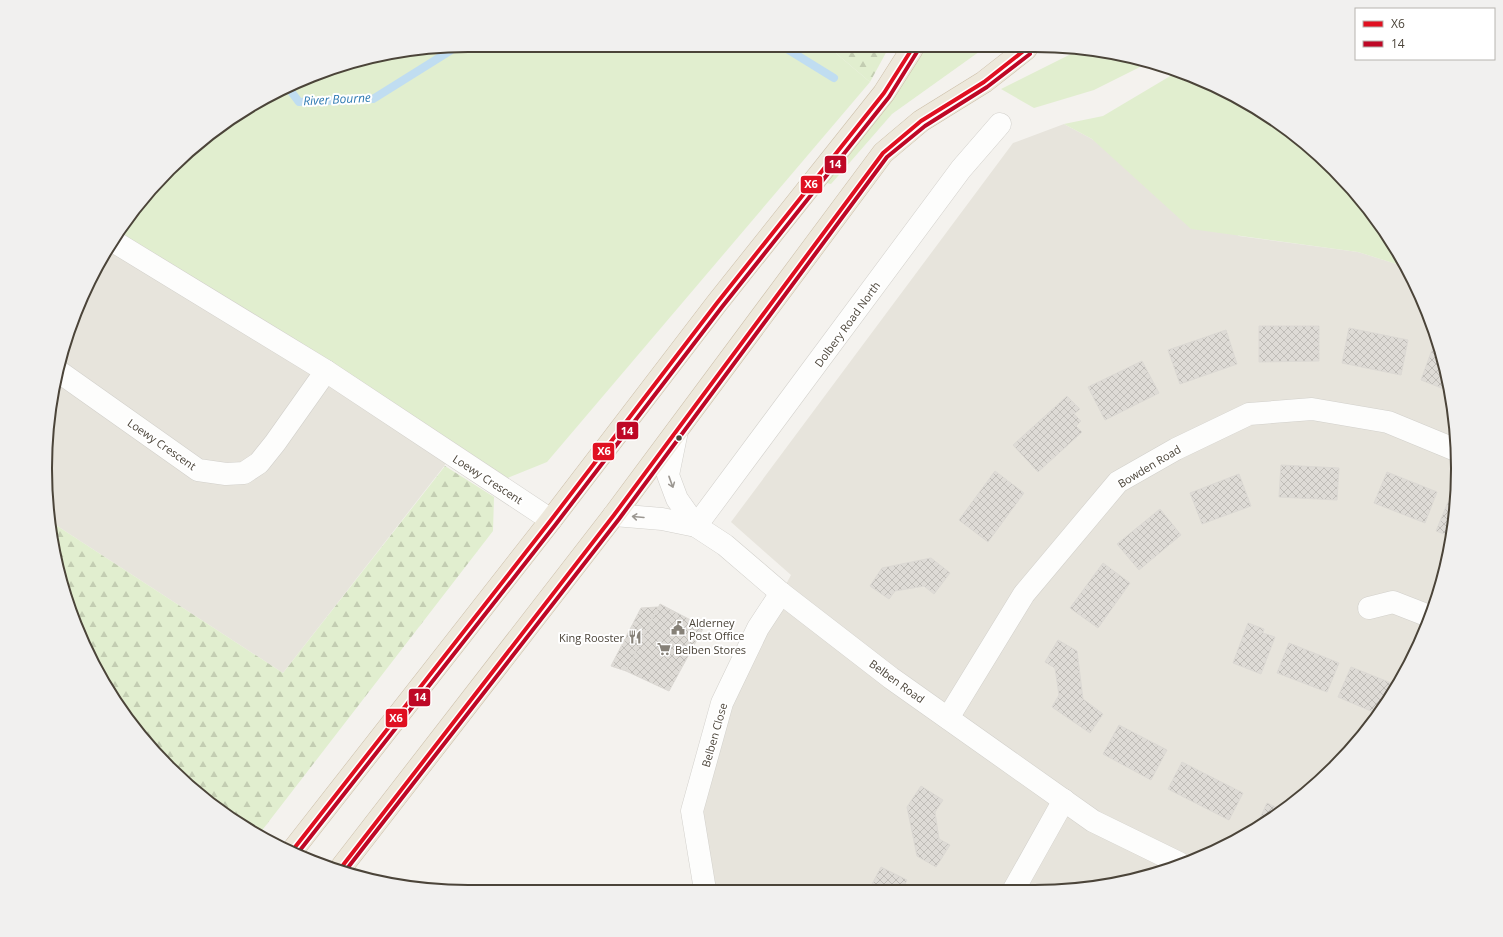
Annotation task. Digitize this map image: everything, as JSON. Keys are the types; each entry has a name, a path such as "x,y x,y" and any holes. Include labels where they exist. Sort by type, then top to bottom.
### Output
{"highway":[{"path":"296,847 551,520 717,303 884,93 910,52"},
{"path":"343,865 614,515 883,152 921,121 984,82 1022,52"}],"street":[{"name":"Dolbery Road North","path":"696,526 961,168 1000,124"},
{"name":"Loewy Crescent","path":"118,244 326,371 551,520"},
{"name":"Loewy Crescent","path":"63,374 198,470 226,474 244,473 259,462 275,444 326,371"},
{"name":"Bowden Road","path":"948,718 1024,594 1118,482 1176,449 1249,414 1312,409 1388,422 1450,448"},
{"path":"677,431 668,475 677,500 696,526"},
{"name":"Belben Road","path":"614,515 662,519 696,526 725,545 781,592 891,678 1093,821 1174,861"},
{"name":"Belben Close","path":"704,885 692,811 722,703 758,628 781,592"},
{"path":"1369,608 1393,602 1424,614"},
{"path":"1016,885 1064,800"}],"shaded area":[{"path":"1064,124 1092,139 1239,236 1358,252 1397,264 1419,309 1437,361 1443,387 1450,441 1450,496 1443,550 1429,602 1419,628 1408,653 1381,700 1348,743 1309,782 1266,815 1243,829 1219,842 1168,863 1116,877 1062,884 704,885 692,811 722,703 791,575 731,522 1013,143"},
{"path":"118,244 452,456 283,673 56,525 52,468 53,441 60,387 74,335 84,309 95,284"}],"green space":[{"path":"468,52 835,52 870,82 547,462 495,483 122,237 155,194 174,174 194,155 237,122 284,95 309,84 361,66 387,60 441,53"},
{"path":"835,52 886,52 870,82"},
{"path":"919,52 979,52 892,114 831,184 826,183"},
{"path":"1071,54 1116,60 1141,66 1094,90 1034,108 1001,89"},
{"path":"1171,75 1219,95 1266,122 1309,155 1348,194 1365,215 1381,237 1397,264 1358,252 1191,229 1092,139 1064,124 1103,116"},
{"path":"445,466 494,497 493,531 262,830 237,815 194,782 155,743 122,700 95,653 74,602 60,550 56,525 283,673"}],"building":[{"path":"1259,326 1319,326 1319,361 1259,362"},
{"path":"1349,328 1408,340 1401,375 1342,363"},
{"path":"1226,330 1237,364 1180,384 1168,350"},
{"path":"1433,347 1443,389 1421,380"},
{"path":"1142,361 1159,393 1105,420 1088,387"},
{"path":"1067,396 1080,409 1074,414 1081,421 1076,426 1082,432 1038,472 1013,445"},
{"path":"1281,465 1339,468 1337,500 1279,497"},
{"path":"995,471 1024,493 988,542 959,520"},
{"path":"1387,472 1437,492 1425,523 1374,503"},
{"path":"1239,474 1251,506 1202,524 1190,493"},
{"path":"1448,502 1449,502 1445,534 1436,531"},
{"path":"1160,509 1181,535 1139,570 1117,544"},
{"path":"931,558 950,573 934,594 924,586 895,591 889,599 870,586 882,568"},
{"path":"1103,563 1130,583 1098,628 1070,608"},
{"name":"Belben Stores","path":"660,604 704,627 669,691 626,671"},
{"name":"King Rooster","path":"658,607 626,671 611,666 641,608"},
{"path":"1248,623 1264,629 1263,633 1275,637 1261,674 1233,663"},
{"path":"1058,640 1077,651 1083,699 1103,714 1090,733 1052,707 1059,695 1055,668 1045,662"},
{"path":"1289,643 1339,663 1327,692 1277,673"},
{"path":"1351,667 1391,683 1373,712 1338,697"},
{"path":"1119,725 1167,750 1151,780 1103,754"},
{"path":"1182,762 1243,793 1229,820 1168,789"},
{"path":"921,786 943,800 935,812 939,839 950,845 936,867 917,856 907,807"},
{"path":"1267,803 1276,807 1266,815 1260,819"},
{"path":"881,867 907,880 904,885 872,885"}],"waterway":[{"name":"River Bourne","path":"792,52 834,78"},
{"name":"River Bourne","path":"291,92 299,102 373,99 447,53"}],"transit line":[{"name":"X6","path":"295,847 551,520 717,303 884,93 910,52"},
{"name":"14","path":"301,849 556,524 722,307 889,97 917,52"},
{"name":"X6","path":"343,865 614,515 883,153 921,121 984,82 1022,52"},
{"name":"14","path":"348,867 619,519 887,157 925,126 987,87 1030,54"}],"place":[{"name":"Alderney Post Office","path":"678,628"},
{"name":"King Rooster","path":"635,637"},
{"name":"Belben Stores","path":"664,649"}]}
